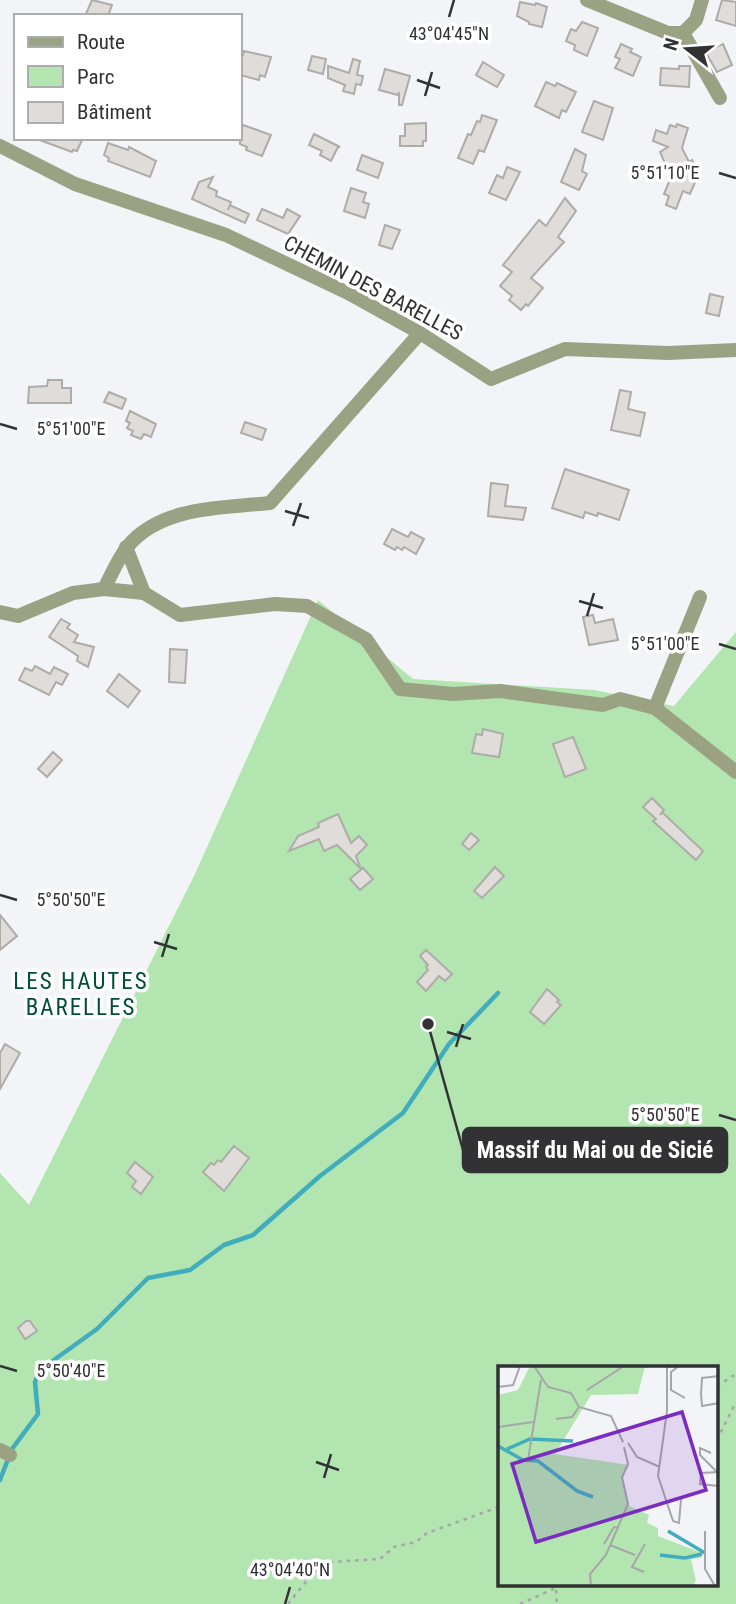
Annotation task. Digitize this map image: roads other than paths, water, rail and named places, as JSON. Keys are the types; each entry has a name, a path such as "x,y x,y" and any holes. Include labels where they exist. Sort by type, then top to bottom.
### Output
{"street":[{"path":"587,0 668,33 683,33 696,20 702,0"},
{"path":"683,33 720,98"},
{"name":"CHEMIN DES BARELLES","path":"0,146 75,184 226,235 348,293 420,333 491,379 565,349 668,353 736,350"},
{"path":"104,589 126,547 139,535 180,512 270,503 420,333"},
{"path":"126,547 144,593"},
{"path":"0,612 18,616 73,593 104,589 144,593 180,615 275,604 307,606 366,639 400,689 453,694 500,691 603,705 620,699 655,708 736,772"},
{"path":"655,708 700,597"}],"waterway":[{"path":"0,1480 12,1449 38,1414 35,1382 40,1370 97,1329 148,1278 190,1270 224,1245 253,1235 320,1176 403,1113 449,1044 498,993"}],"place":[{"name":"Massif du Mai ou de Sicié","path":"428,1024"}],"district":[{"name":"LES HAUTES BARELLES","path":"81,994"}]}
